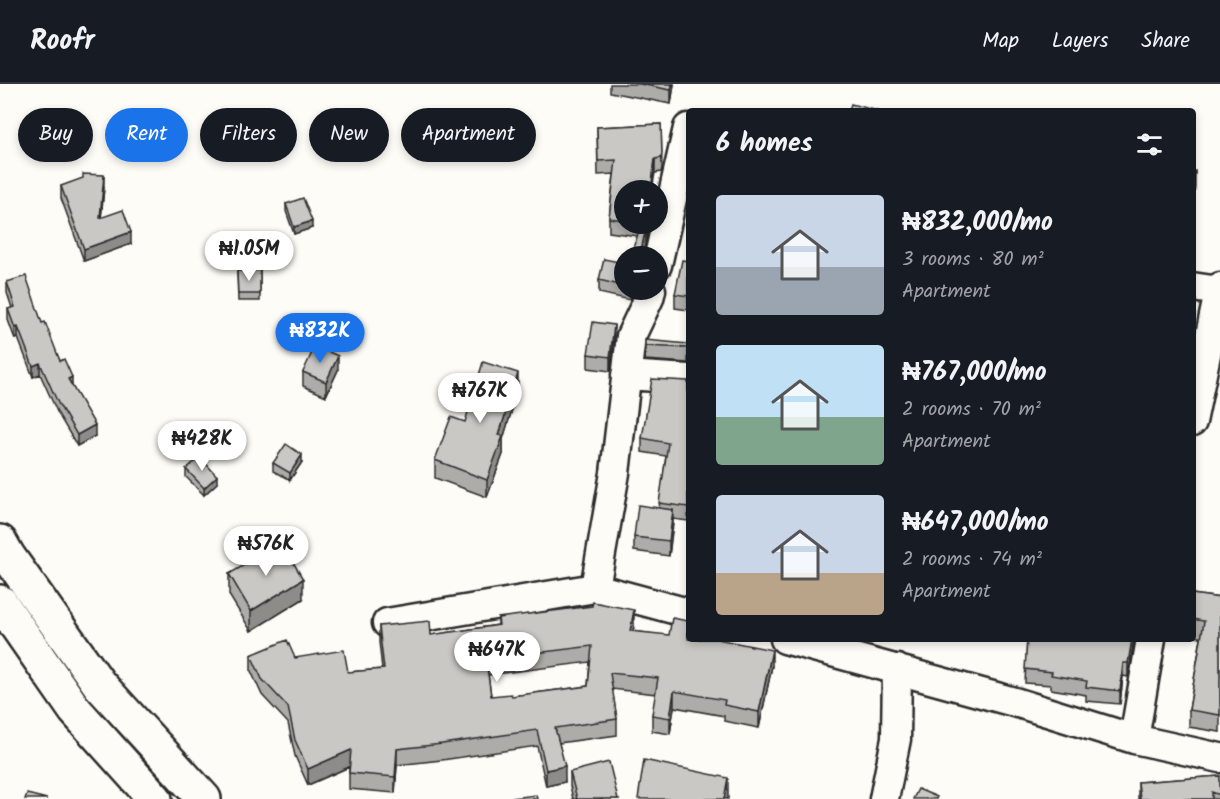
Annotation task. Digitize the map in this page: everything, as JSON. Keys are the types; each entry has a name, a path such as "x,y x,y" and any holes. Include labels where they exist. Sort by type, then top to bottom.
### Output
{"highway":[{"path":"0,542 99,684 204,799"},
{"path":"0,602 75,710 155,799"}],"street":[{"path":"661,246 686,137"},
{"path":"1196,392 1210,288"},
{"path":"595,588 615,473 632,336 648,300"},
{"path":"626,375 686,379"},
{"path":"387,623 595,588 686,612"},
{"path":"796,642 1134,738 1220,758"},
{"path":"1134,738 1150,642"},
{"path":"884,799 896,739 897,669"}],"building":[{"path":"640,84 672,84 671,90"},
{"path":"851,104 866,108 850,108"},
{"path":"661,124 662,154 661,158 655,159 652,180 614,180 614,219 609,218 616,160 598,161 597,127"},
{"path":"83,174 104,175 100,218 123,210 131,232 84,249 61,186 83,178"},
{"path":"303,198 312,221 294,227 286,204"},
{"path":"638,234 645,234 642,246 634,246"},
{"path":"604,259 614,261 614,284 599,280"},
{"path":"682,260 686,261 686,296 675,294"},
{"path":"260,270 260,294 238,294 237,271"},
{"path":"26,276 42,323 45,322 60,361 64,359 72,377 68,379 95,425 77,435 58,403 40,363 33,366 18,327 15,328 8,309 15,307 7,282"},
{"path":"593,322 614,325 610,357 588,354"},
{"path":"645,340 686,344 686,348 645,346"},
{"path":"315,346 338,356 326,382 303,372"},
{"path":"483,362 518,373 499,435 503,436 487,480 435,460 451,417 465,422"},
{"path":"652,379 686,381 686,507 659,503 668,443 642,438"},
{"path":"286,444 302,455 290,473 273,463"},
{"path":"200,457 217,476 204,488 186,469"},
{"path":"638,505 673,510 669,541 634,537"},
{"path":"282,543 303,579 251,611 229,574"},
{"path":"1196,595 1220,598 1220,715 1189,710 1204,621 1196,620"},
{"path":"593,602 634,610 630,631 669,635 672,618 686,621 686,642 732,642 772,650 759,712 724,705 725,700 674,691 670,718 652,715 658,678 610,673 617,719 555,728 565,766 546,770 537,730 397,749 395,777 349,773 351,750 308,769 295,740 288,707 262,679 251,655 287,640 295,658 344,650 348,672 384,669 379,626 430,621 431,635 499,625 498,618 592,606","holes":["592,646 588,686 512,696 511,694 491,696 486,659"]},
{"path":"1027,642 1132,642 1128,663 1123,663 1120,691 1086,687 1087,681 1051,675 1052,672 1025,669"},
{"path":"644,760 728,778 724,799 638,799"},
{"path":"609,762 618,799 577,799 570,772"},
{"path":"1220,776 1220,795 1212,792 1212,799 1140,799 1138,782"},
{"path":"918,789 937,797 936,799 913,799"},
{"path":"27,794 47,799 25,799"},
{"path":"536,795 537,799 503,799"}]}
